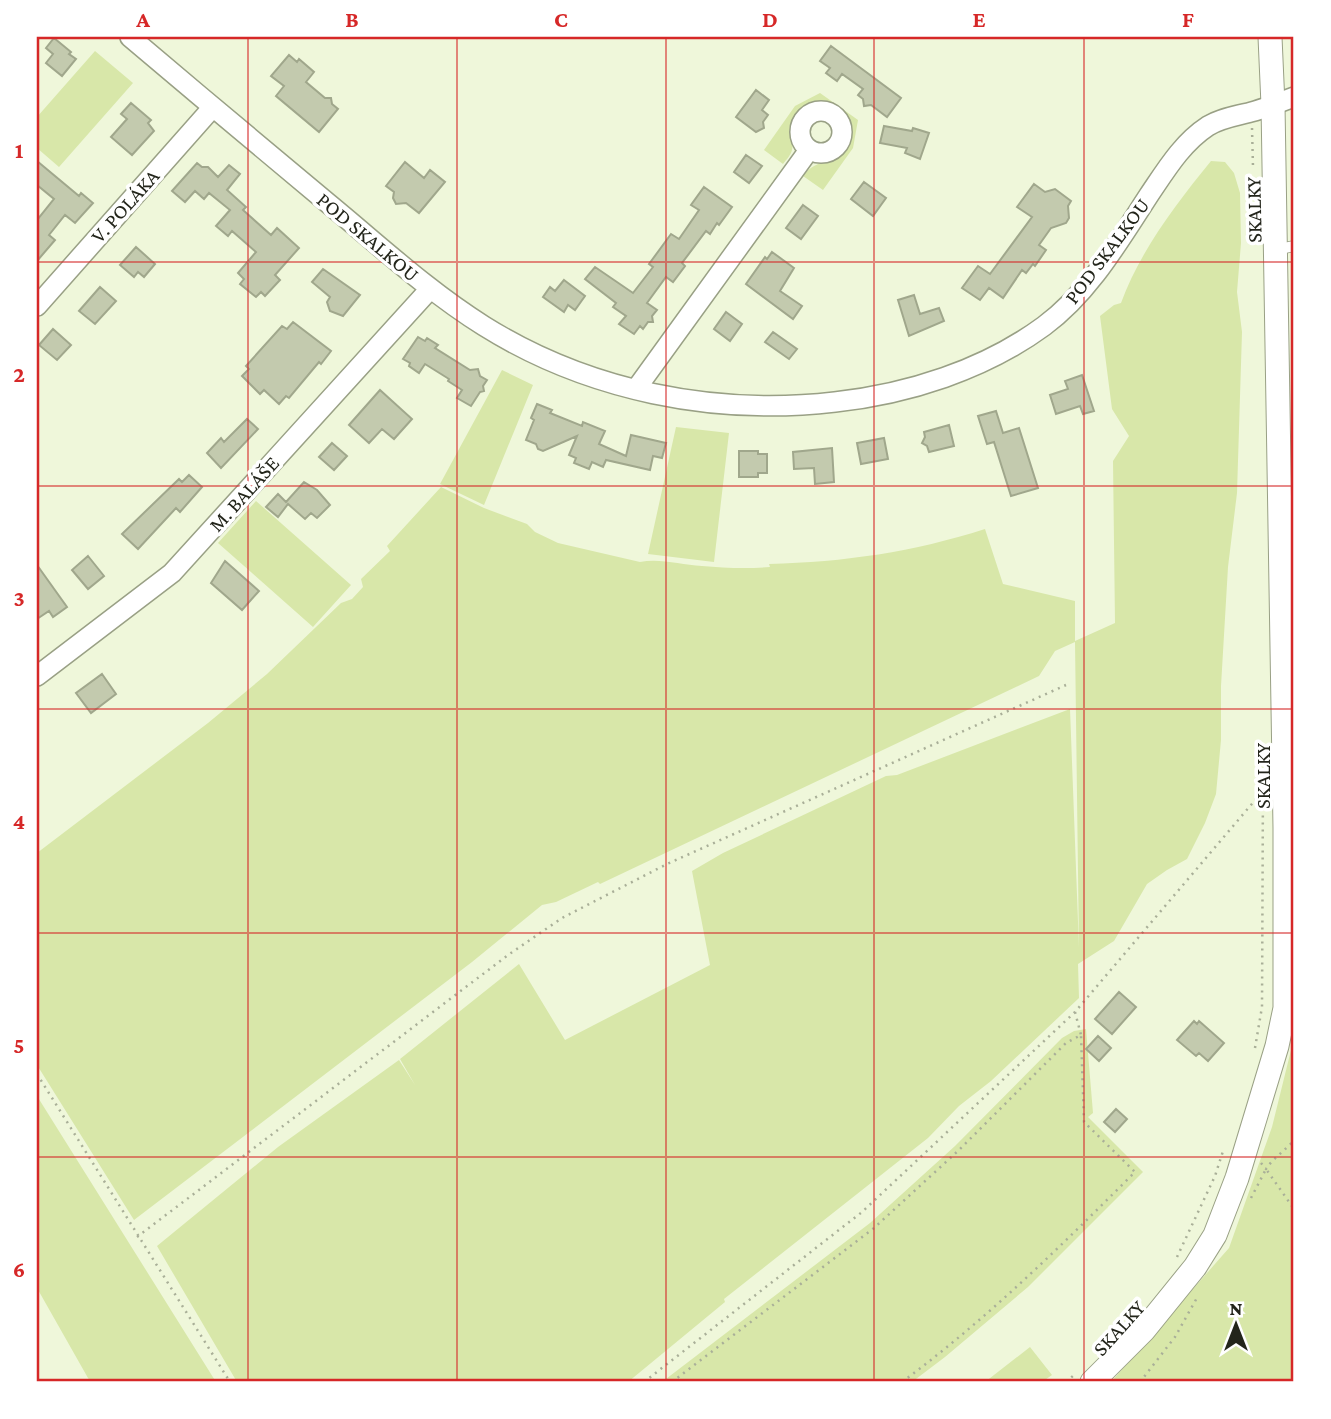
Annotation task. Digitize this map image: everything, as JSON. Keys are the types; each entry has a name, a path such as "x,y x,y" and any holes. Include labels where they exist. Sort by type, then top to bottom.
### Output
{"street":[{"name":"POD SKALKOU","path":"130,37 430,289 485,327 530,351 581,372 636,389 706,403 749,407 848,401 905,389 984,361 1029,337 1071,302 1106,259 1165,171 1192,139 1219,120 1273,105"},
{"name":"SKALKY","path":"1083,1378 1144,1329 1195,1267 1215,1235 1237,1178 1237,1142 1277,1046 1285,1008 1284,760 1288,679 1285,248 1270,37"},
{"name":"V. POLÁKA","path":"37,306 213,107"},
{"path":"636,389 809,150"},
{"name":"M. BALÁŠE","path":"37,676 172,573 430,289"}],"path":[{"name":"SKALKY","path":"1253,174 1273,105"},
{"path":"138,1237 497,964 562,918 667,864 1066,685"},
{"path":"643,1382 862,1212 1075,1012 1264,790 1284,760"},
{"name":"SKALKY","path":"1255,1047 1262,1007 1263,776"},
{"path":"902,1382 942,1353 1024,1282 1135,1172 1084,1122 1081,1035 1075,1012"},
{"path":"672,1382 874,1228 959,1150 1066,1042 1081,1035"},
{"path":"37,1074 230,1382"},
{"path":"1175,1261 1215,1176 1237,1142 1266,1169 1294,1140"},
{"name":"SKALKY","path":"1066,1382 1083,1378"}],"green space":[{"path":"95,51 133,83 59,167 37,148 37,117"},
{"path":"820,93 858,120 853,148 823,190 803,176 814,166 837,156 846,145 849,128 841,113 834,108 817,104 802,111 794,126 791,152 783,164 764,150 795,106"},
{"path":"1211,161 1225,162 1234,173 1240,193 1241,243 1237,292 1242,332 1237,493 1228,567 1221,686 1221,740 1216,794 1187,859 1147,884 1114,941 1078,964 1079,998 991,1081 959,1106 928,1138 724,1299 725,1302 628,1382 237,1382 157,1246 278,1147 399,1060 415,1085 400,1059 519,964 565,1040 710,965 692,871 723,853 886,776 897,775 1070,709 1079,948 1075,642 1055,651 1039,676 600,884 598,882 556,902 542,905 472,962 134,1220 37,1065 37,853 208,723 267,674 341,603 352,599 363,587 361,579 390,551 387,546 441,487 484,508 527,524 535,532 558,543 640,562 663,561 727,568 770,567 769,564 825,561 878,554 932,544 985,529 1003,584 1075,601 1075,641 1115,623 1113,461 1129,436 1112,409 1100,316 1121,303 1149,247 1172,211"},
{"path":"502,370 533,385 484,505 440,484"},
{"path":"676,427 729,433 714,562 648,554"},
{"path":"256,501 351,585 313,627 218,543"},
{"path":"1086,1029 1093,1113 1088,1117 1143,1172 1028,1287 945,1357 912,1382 662,1382 870,1223 955,1146 1062,1038 1074,1031"},
{"path":"1294,1038 1294,1382 1111,1382 1229,1248 1272,1127"},
{"path":"37,1096 216,1382 91,1382 88,1378 37,1288"},
{"path":"1030,1347 1052,1375 1042,1382 985,1382"}],"building":[{"path":"54,38 76,59 62,76 46,63 53,54 46,48"},
{"path":"831,46 901,98 887,117 871,105 864,106 863,99 858,95 863,89 842,74 837,81 826,73 830,68 820,61"},
{"path":"289,55 297,62 299,59 314,72 306,82 325,98 331,98 332,104 338,109 319,132 276,96 284,86 271,76"},
{"path":"756,90 769,100 762,110 768,115 763,122 764,128 756,132 736,117"},
{"path":"131,103 151,120 148,123 154,131 132,155 111,137 127,119 121,114"},
{"path":"884,126 912,131 913,128 929,133 920,159 905,153 907,148 880,143"},
{"path":"746,155 762,166 749,183 734,172"},
{"path":"37,161 79,196 81,193 93,203 75,223 65,215 49,235 55,240 37,261 37,220 54,199 37,185"},
{"path":"405,162 424,178 430,170 445,182 419,213 406,203 396,204 394,192 386,186"},
{"path":"197,163 208,167 218,177 229,165 240,174 227,190 246,207 243,210 271,235 277,228 299,248 275,275 280,280 265,296 261,292 256,297 240,284 244,279 238,273 256,252 232,231 228,236 216,226 230,210 209,193 204,199 195,191 185,202 172,191"},
{"path":"864,182 886,198 873,216 851,199"},
{"path":"1034,184 1045,192 1055,189 1071,201 1068,206 1069,218 1066,223 1051,228 1039,245 1046,250 1035,266 1033,264 1026,273 1022,270 1003,298 989,288 980,300 962,288 978,266 990,274 1032,217 1017,207"},
{"path":"704,187 732,207 710,234 706,231 682,263 685,266 673,282 666,277 647,303 657,310 652,316 653,322 648,322 643,329 640,326 634,334 619,324 626,316 613,307 616,303 585,279 595,267 633,293 653,267 649,264 671,234 679,239 699,210 691,205"},
{"path":"803,205 818,216 801,239 786,228"},
{"path":"136,247 155,264 144,277 138,272 134,277 120,265"},
{"path":"772,252 794,268 780,291 802,306 793,319 746,284 765,257 767,259"},
{"path":"323,269 360,295 343,316 330,311 327,302 330,297 312,282"},
{"path":"564,280 585,296 575,310 568,305 564,312 543,297 550,287 555,291"},
{"path":"100,287 116,301 95,324 79,311"},
{"path":"914,295 920,314 939,308 944,321 909,336 898,300"},
{"path":"726,312 742,324 730,341 714,329"},
{"path":"293,322 331,351 289,398 286,396 279,404 264,390 260,394 242,376 249,369 246,366 282,326 287,329"},
{"path":"53,329 71,345 57,360 39,345"},
{"path":"773,332 797,349 789,359 765,342"},
{"path":"418,337 425,341 427,338 438,345 435,348 470,370 478,369 480,376 487,380 483,386 484,391 480,392 471,406 457,398 462,390 448,381 449,379 425,364 419,373 403,359"},
{"path":"1082,375 1094,411 1083,414 1080,406 1056,414 1050,395 1068,389 1065,381"},
{"path":"380,390 412,419 394,439 382,429 369,443 349,425"},
{"path":"537,404 552,410 550,413 582,426 583,422 605,431 599,444 626,456 631,435 666,443 662,458 653,456 650,470 606,460 603,467 592,462 589,469 574,463 576,458 569,455 577,436 543,451 538,449 536,444 526,440"},
{"path":"996,411 1003,433 1019,428 1038,488 1011,496 994,442 987,444 978,416"},
{"path":"247,419 258,429 221,468 207,453 221,438 224,442"},
{"path":"949,425 954,446 929,452 927,446 922,443 924,432"},
{"path":"884,438 888,459 861,464 857,443"},
{"path":"332,443 347,456 334,470 319,457"},
{"path":"832,448 834,482 815,484 814,468 794,469 793,452"},
{"path":"739,451 767,454 767,473 758,473 758,477 739,477"},
{"path":"189,475 202,487 180,512 176,508 138,549 122,534 179,479 182,482"},
{"path":"304,482 317,490 330,505 317,518 311,513 305,519 288,504 278,517 266,507 278,494 286,502"},
{"path":"88,556 104,576 88,589 72,570"},
{"path":"225,561 259,591 242,610 211,583"},
{"path":"37,565 67,607 53,617 49,611 37,619"},
{"path":"102,674 116,694 91,713 76,693"},
{"path":"1119,992 1136,1007 1112,1034 1095,1019"},
{"path":"1194,1021 1197,1024 1199,1021 1224,1043 1208,1061 1199,1053 1196,1056 1177,1040"},
{"path":"1098,1036 1111,1048 1099,1061 1086,1049"},
{"path":"1116,1109 1127,1119 1115,1132 1104,1122"}]}
